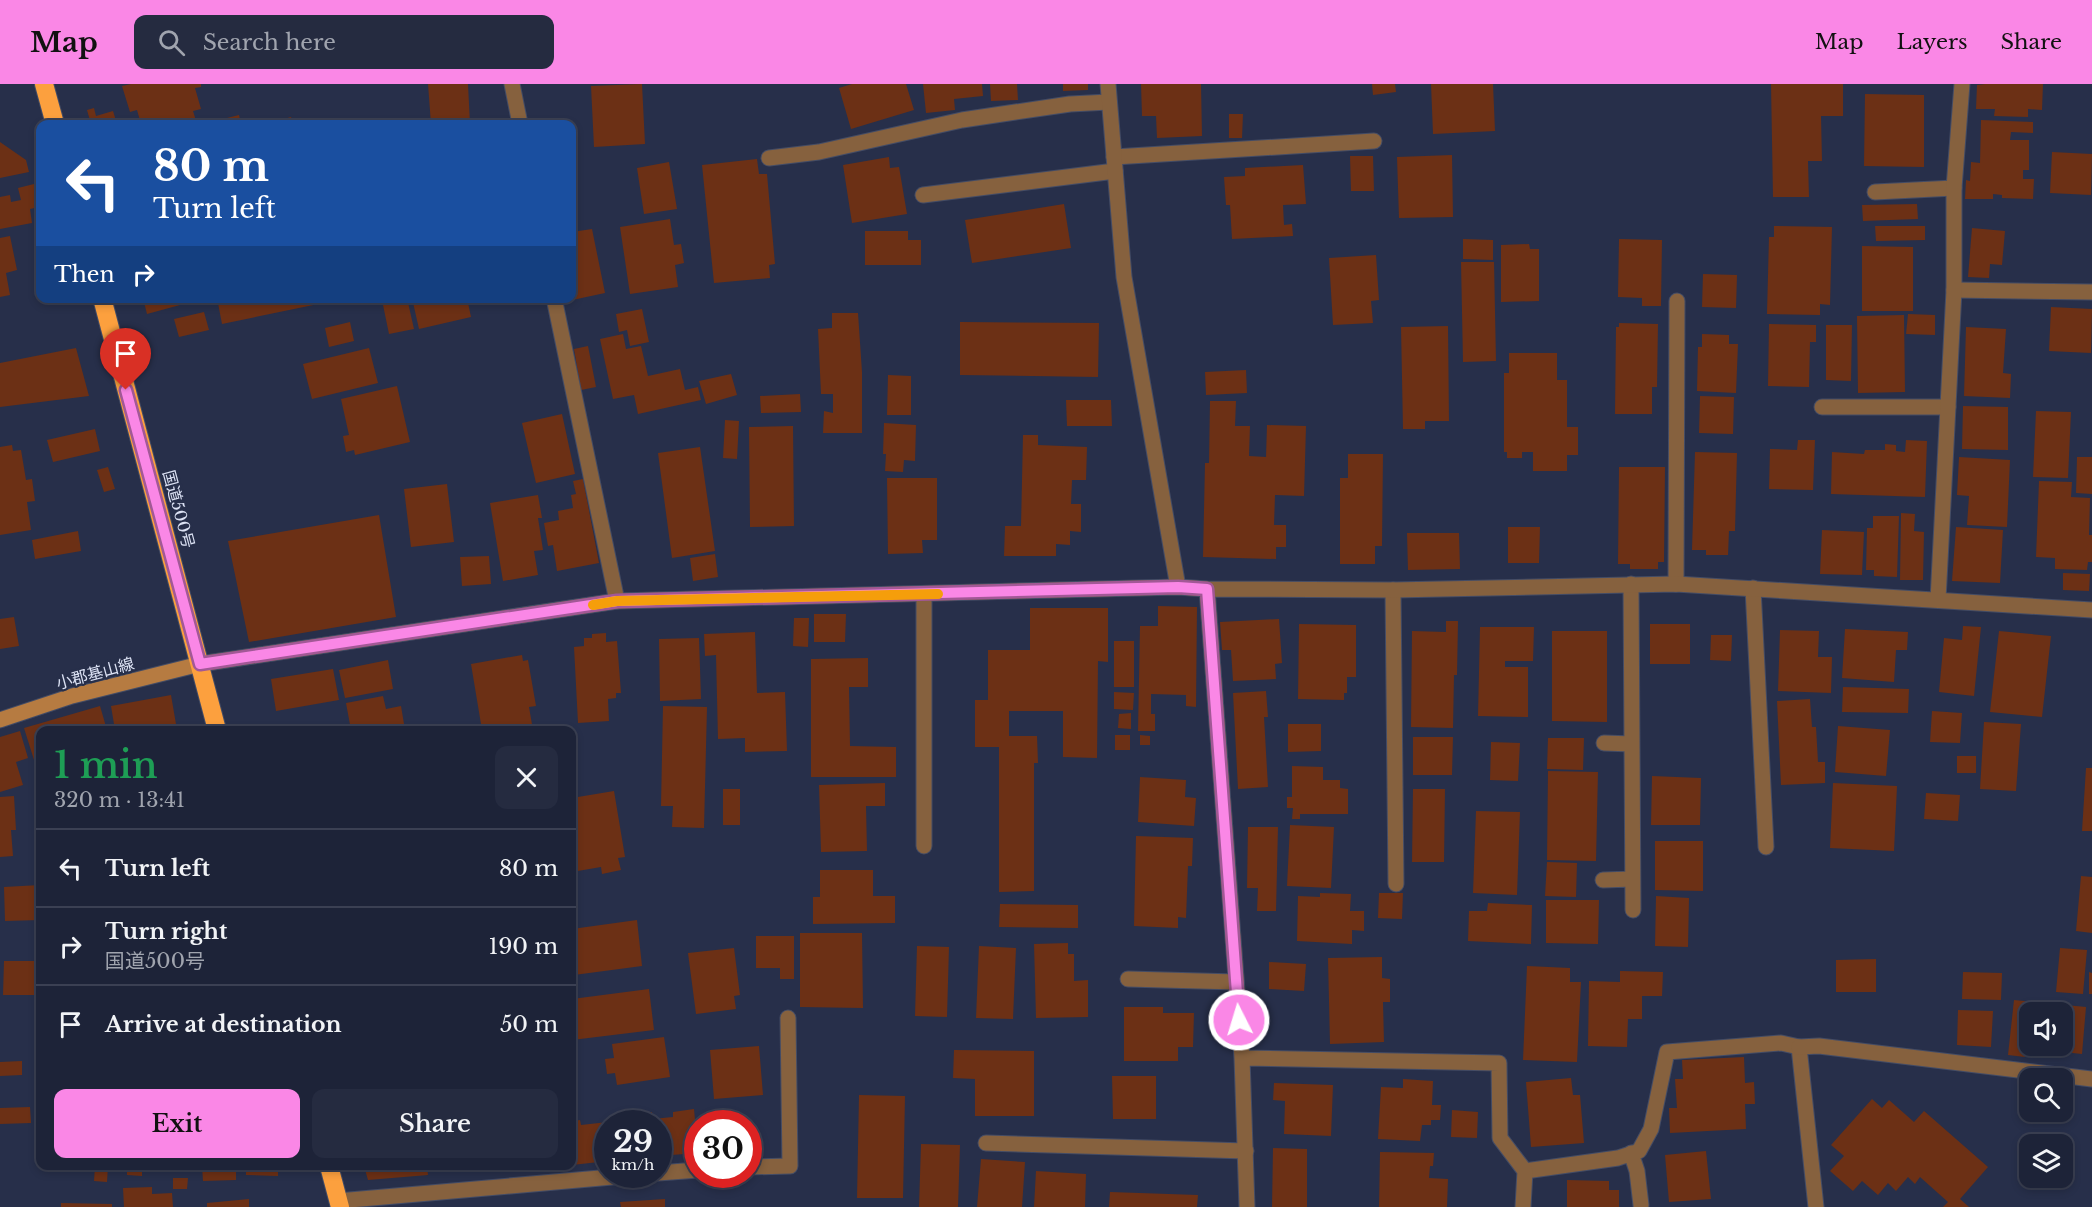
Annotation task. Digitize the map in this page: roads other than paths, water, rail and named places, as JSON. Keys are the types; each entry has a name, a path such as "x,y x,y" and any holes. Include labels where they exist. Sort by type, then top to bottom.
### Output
{"highway":[{"path":"44,84 54,120"},
{"name":"国道500号","path":"103,303 216,726"},
{"path":"330,1170 339,1204"}],"main road":[{"name":"小郡基山線","path":"0,720 72,696 200,664"}],"street":[{"path":"512,84 519,120"},
{"path":"1108,84 1124,277 1178,587"},
{"path":"1938,600 1954,290 1954,188 1962,84"},
{"path":"770,158 819,152 962,120 1070,104 1109,102"},
{"path":"923,195 1114,164 1374,141"},
{"path":"1875,192 1954,188"},
{"path":"1954,290 2092,292"},
{"path":"1676,584 1677,301"},
{"path":"555,303 617,601"},
{"path":"1822,407 1948,407"},
{"path":"1631,584 1632,910"},
{"path":"200,664 617,601 1178,587 1394,590 1676,584 2092,610"},
{"path":"1753,588 1766,847"},
{"path":"1207,589 1242,1058 1247,1207"},
{"path":"1394,590 1396,884"},
{"path":"924,594 924,846"},
{"path":"1604,743 1632,744"},
{"path":"1603,880 1632,879"},
{"path":"1128,979 1236,982"},
{"path":"762,1167 789,1166 788,1018"},
{"path":"1525,1171 1618,1158 1638,1150 1651,1129 1666,1052 1781,1043 1799,1047 1819,1046 2092,1079"},
{"path":"1799,1047 1816,1207"},
{"path":"1242,1058 1499,1063 1500,1138 1525,1171 1523,1207"},
{"path":"986,1143 1246,1151"},
{"path":"1631,1153 1637,1171 1641,1205"},
{"path":"339,1204 594,1179"}]}
